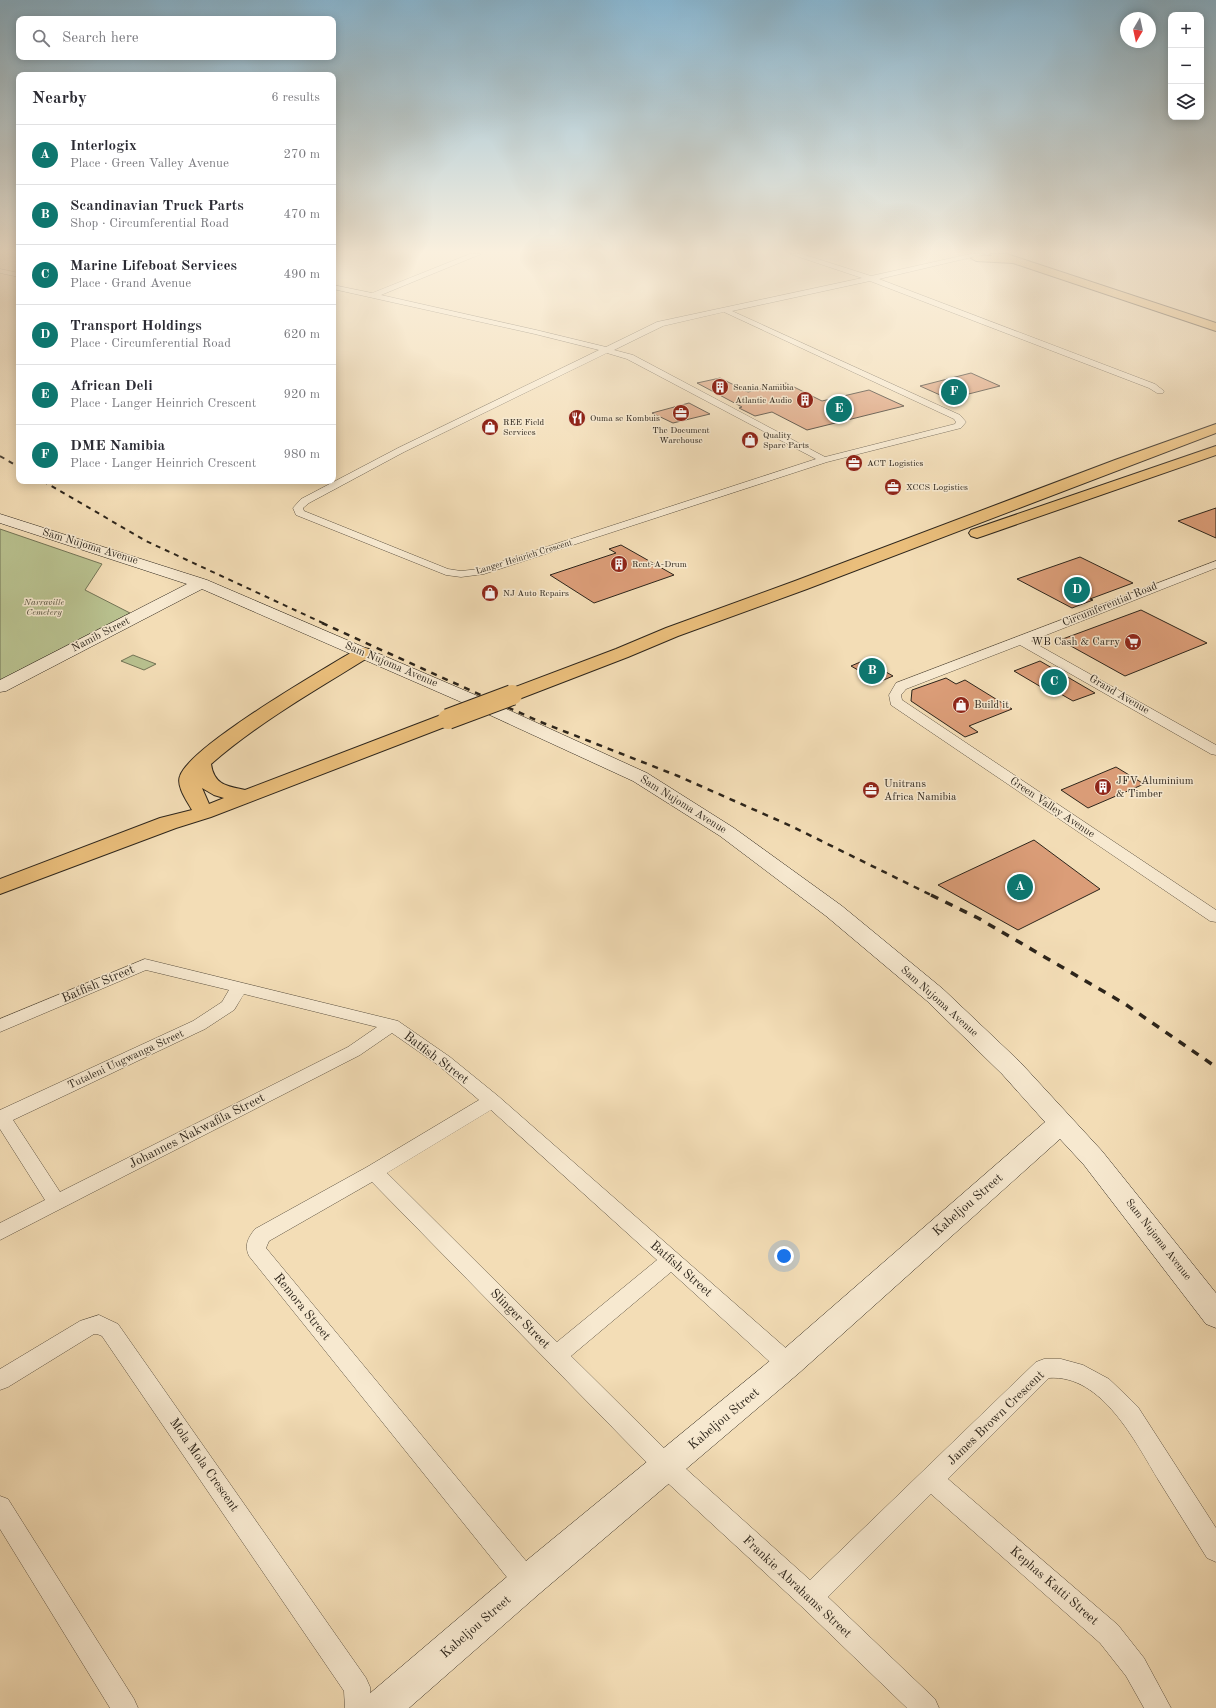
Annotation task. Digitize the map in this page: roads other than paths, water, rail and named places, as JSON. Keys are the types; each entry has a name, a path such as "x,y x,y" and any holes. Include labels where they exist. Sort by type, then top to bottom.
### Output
{"main road":[{"path":"0,892 174,826 245,796 622,653 672,632 801,585 1120,463 1216,428"},
{"path":"622,653 682,637 1216,450"},
{"path":"204,813 194,792 190,776 192,770 213,751 363,653"},
{"path":"200,762 203,777 208,784 228,793 245,796"},
{"path":"0,887 168,823 204,813"}],"street":[{"path":"536,334 607,350 630,357 824,460"},
{"name":"Langer Heinrich Crescent","path":"640,334 402,450 305,502 298,508 300,513 446,572 461,574 480,572 824,460 958,426 961,422 957,417 776,334"},
{"path":"1016,334 1152,386 1160,391"},
{"name":"Sam Nujoma Avenue","path":"0,518 201,583 474,701 640,777 726,832 834,911 935,995 1011,1068 1093,1158 1216,1315"},
{"name":"Circumferential Road","path":"895,695 901,686 1022,641 1142,592 1216,564"},
{"name":"Namib Street","path":"0,687 201,583"},
{"name":"Grand Avenue","path":"1022,641 1216,750"},
{"name":"Green Valley Avenue","path":"895,695 896,702 1216,917"},
{"name":"Batfish Street","path":"0,1026 145,964 240,986 392,1025 444,1061 492,1101 788,1364"},
{"name":"Tutaleni Uugwanga Street","path":"1,1118 199,1025 228,1006 240,986"},
{"name":"Johannes Nakwafila Street","path":"0,1232 354,1051 392,1025"},
{"name":"Remora Street","path":"492,1101 374,1172 262,1235 257,1241 256,1250 527,1582"},
{"path":"1,1118 57,1203"},
{"name":"Kabeljou Street","path":"381,1708 527,1582 667,1467 788,1364 1061,1123"},
{"name":"Slinger Street","path":"374,1172 667,1467"},
{"path":"556,1355 671,1260"},
{"name":"Mola Mola Crescent","path":"0,1380 88,1327 99,1324 110,1330 357,1687 358,1708"},
{"name":"James Brown Crescent","path":"810,1597 932,1480 1044,1369 1065,1368 1094,1382 1115,1397 1130,1414 1216,1550"},
{"name":"Frankie Abrahams Street","path":"667,1467 810,1597 926,1708"},
{"name":"Kephas Katti Street","path":"932,1480 1109,1634 1135,1667 1158,1708"},
{"path":"0,1507 125,1708"}],"railway":[{"path":"0,456 16,465"},
{"path":"48,484 146,541 325,624"},
{"path":"322,623 538,721 678,776 791,826 933,896"},
{"path":"931,895 978,918 1125,1004 1216,1067"}],"place":[{"name":"Scania Namibia","path":"720,387"},
{"name":"DME Namibia","path":"954,392"},
{"name":"Atlantic Audio","path":"805,400"},
{"name":"African Deli","path":"839,409"},
{"name":"The Document Warehouse","path":"681,413"},
{"name":"Ouma se Kombuis","path":"577,418"},
{"name":"REE Field Services","path":"490,427"},
{"name":"Quality Spare Parts","path":"750,440"},
{"name":"ACT Logistics","path":"854,463"},
{"name":"XCCS Logistics","path":"893,487"},
{"name":"Rent-A-Drum","path":"619,564"},
{"name":"Transport Holdings","path":"1077,590"},
{"name":"NJ Auto Repairs","path":"490,593"},
{"name":"WB Cash & Carry","path":"1133,642"},
{"name":"Scandinavian Truck Parts","path":"872,671"},
{"name":"Marine Lifeboat Services","path":"1054,682"},
{"name":"Build it","path":"961,705"},
{"name":"JFV Aluminium & Timber","path":"1103,787"},
{"name":"Unitrans Africa Namibia","path":"871,790"},
{"name":"Interlogix","path":"1020,887"}],"park label":[{"name":"Narraville Cemetery","path":"44,608"}]}
